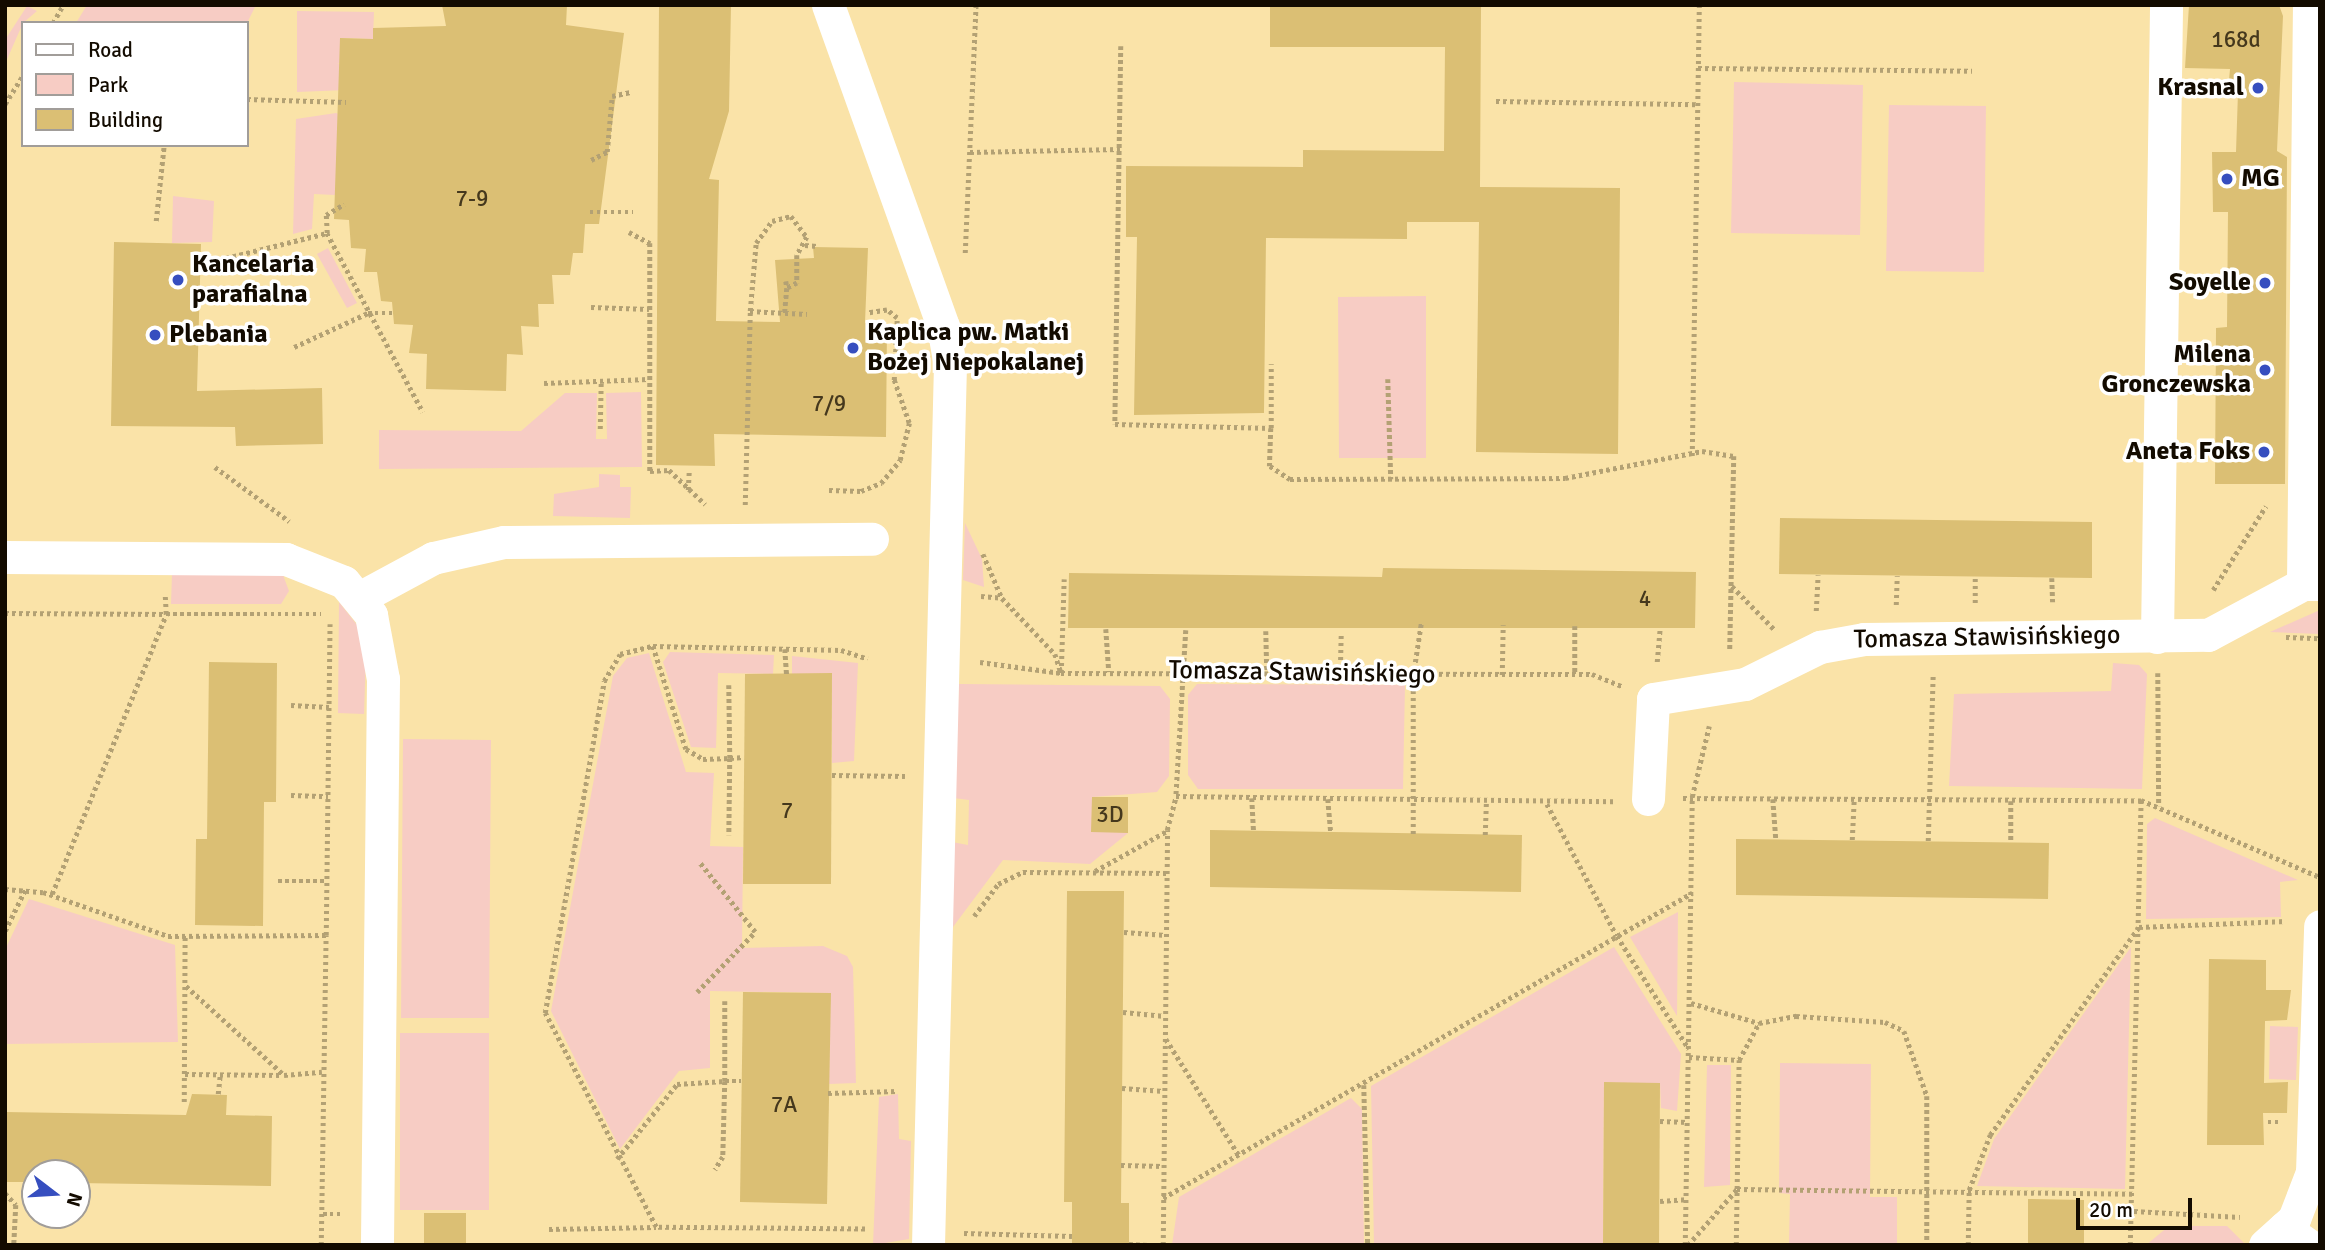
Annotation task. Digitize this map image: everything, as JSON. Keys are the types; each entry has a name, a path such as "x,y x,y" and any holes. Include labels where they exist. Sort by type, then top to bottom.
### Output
{"street":[{"path":"828,5 945,339 950,365 946,658 937,775 928,1239"},
{"path":"2166,5 2171,637"},
{"path":"2309,5 2312,324 2303,496 2312,584"},
{"path":"360,597 433,558 505,542 872,539"},
{"path":"5,557 270,557 326,571 360,597 377,633 383,679 377,1245"},
{"name":"Tomasza Stawisińskiego","path":"1653,699 1717,691 1840,641 1933,635 2208,635 2312,584"},
{"path":"1648,799 1653,699"},
{"path":"2288,1234 2314,1159 2306,923"}],"path":[{"path":"54,21 63,5"},
{"path":"965,253 976,5"},
{"path":"1692,456 1699,5"},
{"path":"1121,46 1115,424 1271,428"},
{"path":"1698,68 1972,71"},
{"path":"5,104 21,78"},
{"path":"591,160 607,152 612,96 631,92"},
{"path":"248,99 346,102"},
{"path":"1496,101 1698,104"},
{"path":"156,221 164,147"},
{"path":"970,152 1120,149"},
{"path":"344,204 326,215 327,233 423,412"},
{"path":"590,212 633,212"},
{"path":"745,479 753,251 772,221 799,220 805,245"},
{"path":"629,232 650,243 650,471 669,470 688,491 754,542"},
{"path":"226,258 327,233"},
{"path":"805,245 817,246"},
{"path":"787,288 797,283 797,255 805,245"},
{"path":"785,313 786,281"},
{"path":"591,307 649,309"},
{"path":"829,490 861,491 881,483 900,460 909,424 894,380 897,318 887,310 869,313"},
{"path":"750,311 807,314"},
{"path":"294,347 368,313 397,313"},
{"path":"1271,364 1270,466 1290,479 1565,478 1692,456 1702,451 1734,456 1731,646 1717,691 1692,797 1686,1245"},
{"path":"544,383 648,379"},
{"path":"1388,379 1391,479"},
{"path":"600,429 601,380"},
{"path":"215,467 290,521 289,531"},
{"path":"688,491 689,469"},
{"path":"2159,806 2171,637 2269,503 2303,496"},
{"path":"52,894 166,614 164,557"},
{"path":"321,1245 330,614 326,571"},
{"path":"1061,673 1064,579"},
{"path":"1732,585 1800,656"},
{"path":"947,593 1002,598 1055,654 1061,673"},
{"path":"5,613 330,614"},
{"path":"1413,834 1413,676 1421,624"},
{"path":"1502,675 1503,625"},
{"path":"1575,626 1575,674"},
{"path":"1653,699 1660,628"},
{"path":"1106,629 1109,672"},
{"path":"1266,631 1267,673"},
{"path":"1340,674 1341,632"},
{"path":"1928,841 1933,635"},
{"path":"653,646 686,748 703,759 744,758"},
{"path":"656,1227 617,1159 545,1013 604,681 620,654 653,646 842,650 868,659"},
{"path":"785,649 787,675"},
{"name":"Tomasza Stawisińskiego","path":"946,658 1061,673 1413,676 1592,674 1653,699"},
{"path":"729,685 729,835"},
{"path":"291,705 329,708"},
{"path":"831,775 937,775"},
{"path":"290,795 328,796"},
{"path":"1163,1245 1167,830 1177,796"},
{"path":"1252,798 1254,831"},
{"path":"1328,799 1331,832"},
{"path":"1773,799 1776,839"},
{"path":"1852,840 1854,799"},
{"path":"2130,1245 2134,1211 2141,800"},
{"path":"2011,801 2011,842"},
{"path":"1485,835 1486,803"},
{"path":"1547,804 1617,936 1689,1050"},
{"path":"1094,871 1167,830"},
{"path":"697,992 755,932 700,863"},
{"path":"965,928 998,884 1014,874 1094,871 1167,873"},
{"path":"278,881 327,881"},
{"path":"5,931 26,888"},
{"path":"5,889 26,888 52,894 168,936 326,935"},
{"path":"1163,1198 1240,1157 1692,893"},
{"path":"2139,927 2306,923"},
{"path":"1968,1245 1969,1190 2000,1118 2139,927"},
{"path":"1124,932 1166,935"},
{"path":"184,1102 185,935"},
{"path":"186,986 284,1075"},
{"path":"715,1170 723,1157 726,1001"},
{"path":"1691,1003 1759,1023 1796,1016 1885,1023 1904,1031 1923,1070 1927,1096 1927,1245"},
{"path":"1123,1012 1165,1016"},
{"path":"1736,1245 1739,1060 1759,1023"},
{"path":"1165,1038 1240,1157"},
{"path":"1689,1057 1739,1060"},
{"path":"185,1074 284,1075 322,1072"},
{"path":"218,1094 220,1074"},
{"path":"617,1159 677,1084 741,1081"},
{"path":"1364,1084 1368,1245"},
{"path":"1122,1088 1164,1091"},
{"path":"828,1093 887,1091"},
{"path":"1660,1121 1688,1122"},
{"path":"1121,1165 1163,1166"},
{"path":"1686,1245 1737,1189 2134,1194"},
{"path":"5,1193 16,1205 13,1245"},
{"path":"1660,1201 1686,1199"},
{"path":"2134,1211 2288,1234"},
{"path":"549,1229 865,1229"},
{"path":"928,1239 1072,1236"},
{"path":"1129,1244 1149,1245"}],"green space":[{"path":"87,5 256,5 248,21 77,21"},
{"path":"27,6 37,11 25,21 21,21 21,28 5,64 5,40"},
{"path":"297,11 374,12 373,39 341,38 347,63 337,63 347,66 346,90 297,92"},
{"path":"1734,82 1863,85 1860,235 1731,233"},
{"path":"1889,105 1986,106 1984,272 1886,271"},
{"path":"336,113 346,117 345,141 336,141 345,145 344,164 335,165 345,168 335,195 314,194 312,229 293,234 296,119"},
{"path":"173,196 214,201 212,242 172,243"},
{"path":"328,248 357,303 347,308 317,254"},
{"path":"1426,296 1426,458 1339,458 1338,297"},
{"path":"641,392 642,467 379,469 379,430 521,431 565,393 597,393 596,439 607,439 606,393"},
{"path":"599,474 620,475 620,487 631,487 630,518 553,516 554,494 599,487"},
{"path":"965,523 982,559 984,587 963,580"},
{"path":"172,574 283,575 289,591 281,604 171,604"},
{"path":"339,602 357,625 366,654 364,714 338,713"},
{"path":"2320,610 2320,634 2270,632"},
{"path":"670,652 774,655 773,674 718,673 716,748 691,747 663,662"},
{"path":"649,653 686,772 714,773 710,846 743,847 742,948 823,946 847,956 853,967 856,1083 829,1084 830,993 710,991 710,1068 679,1071 620,1149 551,1011 613,676 627,658"},
{"path":"792,656 858,663 854,761 832,763 832,674 792,674"},
{"path":"2113,663 2139,665 2147,674 2142,789 1949,786 1954,694 2111,691"},
{"path":"959,684 1160,686 1170,699 1169,776 1157,792 1092,797 1128,833 1090,864 1003,860 950,931 952,842 968,845 969,800 953,798"},
{"path":"1197,684 1405,685 1403,789 1198,789 1188,775 1188,695"},
{"path":"403,739 491,740 489,1018 401,1018"},
{"path":"2155,818 2298,880 2280,882 2281,917 2146,919 2147,824"},
{"path":"29,899 175,945 178,1042 5,1044 5,950"},
{"path":"1678,912 1677,1016 1630,937"},
{"path":"1614,947 1681,1054 1677,1111 1661,1108 1660,1083 1604,1083 1603,1245 1374,1245 1371,1086"},
{"path":"2131,947 2125,1189 1977,1186 1994,1139"},
{"path":"2270,1026 2298,1027 2296,1080 2269,1079"},
{"path":"400,1033 489,1033 489,1210 400,1210"},
{"path":"1780,1063 1871,1064 1870,1197 1897,1197 1897,1245 1789,1245 1790,1194 1779,1193"},
{"path":"1707,1065 1731,1065 1730,1185 1704,1187"},
{"path":"898,1094 899,1139 911,1141 909,1239 873,1245 879,1097"},
{"path":"1351,1098 1362,1109 1364,1245 1172,1245 1179,1197"},
{"path":"2169,1226 2227,1226 2246,1245 2146,1245"}],"building":[{"path":"442,5 567,5 566,25 624,33 599,224 585,224 583,253 573,253 570,275 552,275 554,304 538,304 539,327 521,326 523,355 507,354 506,391 426,389 427,354 409,353 413,325 394,324 392,302 381,301 377,272 364,272 366,249 351,248 349,220 334,219 340,38 373,39 373,28 446,26"},
{"path":"659,5 731,5 729,111 709,179 719,180 716,321 780,322 775,260 814,258 813,247 868,248 865,323 887,324 886,437 714,434 715,466 656,465"},
{"path":"1270,5 1481,5 1480,187 1620,188 1618,454 1476,452 1479,222 1407,222 1407,239 1266,238 1264,413 1134,415 1137,237 1126,237 1126,166 1303,167 1303,150 1444,151 1445,47 1270,47"},
{"path":"2189,5 2279,5 2283,16 2277,151 2287,157 2285,484 2215,484 2216,328 2227,327 2228,212 2213,212 2212,152 2236,152 2238,92 2228,91 2230,69 2185,68"},
{"name":"Plebania","path":"114,242 201,244 197,391 322,388 323,444 236,446 235,427 111,426"},
{"path":"1780,518 2092,522 2092,578 1779,574"},
{"path":"1383,568 1696,572 1695,628 1068,628 1069,573 1382,577"},
{"path":"209,662 277,663 276,802 264,802 263,926 195,925 196,839 207,839"},
{"path":"832,673 831,884 743,884 745,674"},
{"path":"1092,797 1128,797 1128,833 1091,832"},
{"path":"1210,830 1522,835 1521,892 1210,887"},
{"path":"1736,839 2049,843 2048,899 1736,895"},
{"path":"1067,891 1124,891 1121,1203 1129,1203 1129,1245 1072,1245 1072,1202 1064,1202"},
{"path":"2209,959 2266,960 2266,990 2291,990 2287,1020 2265,1021 2264,1083 2288,1082 2287,1113 2263,1113 2264,1145 2207,1145"},
{"path":"743,992 831,993 827,1204 740,1202"},
{"path":"1604,1082 1660,1083 1659,1245 1603,1245"},
{"path":"192,1094 227,1095 226,1115 272,1116 271,1186 91,1183 91,1159 21,1159 21,1182 5,1182 5,1112 186,1115"},
{"path":"2028,1199 2084,1200 2084,1245 2028,1245"},
{"path":"424,1213 466,1213 466,1245 424,1245"}],"place":[{"name":"Krasnal","path":"2258,88"},
{"name":"MG","path":"2227,179"},
{"name":"Kancelaria parafialna","path":"178,280"},
{"name":"Soyelle","path":"2265,283"},
{"name":"Plebania","path":"155,335"},
{"name":"Kaplica pw. Matki Bożej Niepokalanej","path":"853,348"},
{"name":"Milena Gronczewska","path":"2265,370"},
{"name":"Aneta Foks","path":"2264,452"}]}
